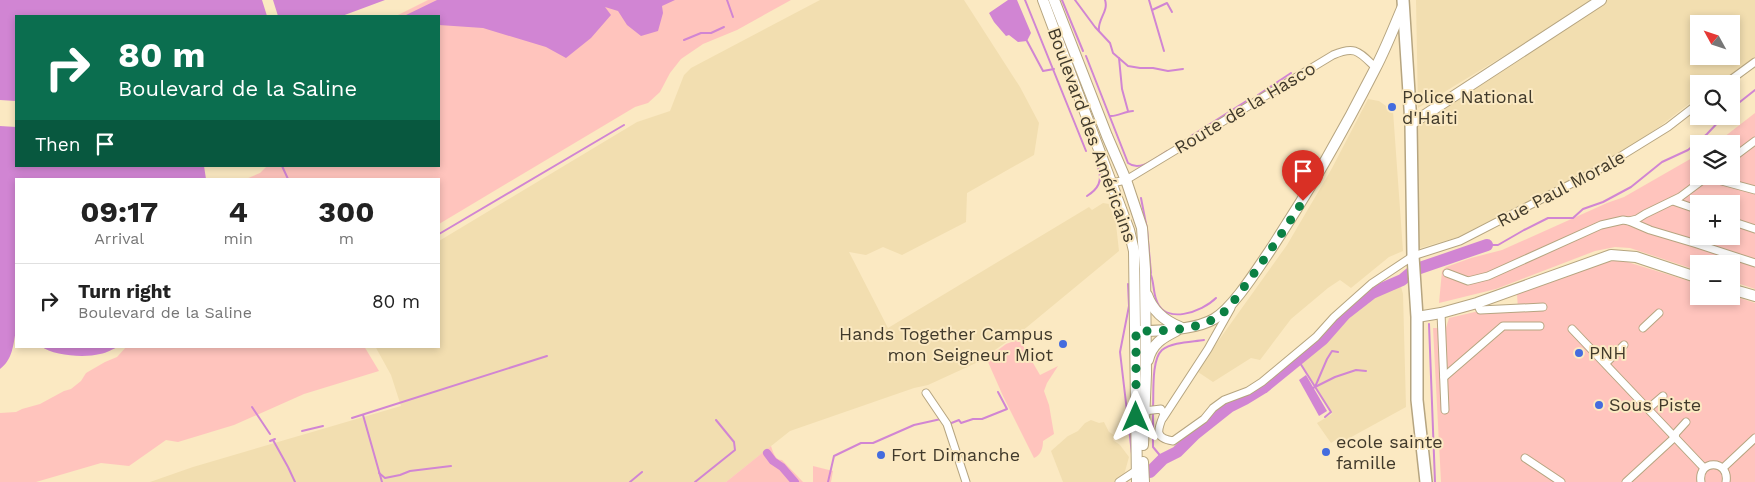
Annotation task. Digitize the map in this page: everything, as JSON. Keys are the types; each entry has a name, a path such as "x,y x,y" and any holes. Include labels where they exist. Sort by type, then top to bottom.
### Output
{"main road":[{"name":"Boulevard des Américains","path":"1043,0 1130,230 1134,251 1141,331"},
{"name":"Boulevard des Américains","path":"1054,0 1126,180 1142,228 1145,287 1141,331"},
{"path":"1411,124 1602,0"},
{"path":"1406,2 1417,317 1417,400 1426,482"},
{"path":"1141,331 1196,327 1214,319 1236,298 1303,201 1376,68 1406,2"},
{"path":"1417,317 1441,313 1477,302 1611,255 1636,257 1690,275"},
{"path":"1145,287 1155,311 1164,319 1181,328"},
{"path":"1740,292 1755,296"},
{"path":"1140,476 1146,374 1150,351 1156,343 1181,328"},
{"path":"1141,331 1146,374"},
{"path":"1140,476 1141,331"}],"street":[{"name":"Route de la Hasco","path":"1112,182 1126,180 1333,55 1345,50 1351,50 1360,53 1376,68"},
{"path":"1737,75 1755,62"},
{"name":"Rue Paul Morale","path":"1161,420 1159,435 1163,440 1173,441 1204,419 1213,408 1224,400 1248,391 1262,382 1316,337 1364,290 1600,169 1668,127 1690,110"},
{"path":"1740,152 1755,141"},
{"path":"1447,273 1468,281 1488,276 1601,225 1613,221 1637,219 1673,201 1696,185"},
{"path":"1737,185 1755,190"},
{"path":"1673,201 1690,207"},
{"path":"1629,221 1650,230 1755,263"},
{"path":"1740,224 1755,229"},
{"path":"1161,420 1208,349 1236,298"},
{"path":"1477,302 1480,310 1543,307"},
{"path":"1441,313 1445,410"},
{"path":"1643,328 1659,313"},
{"path":"1444,377 1503,326 1540,326"},
{"path":"1572,329 1704,468"},
{"path":"1606,364 1624,345"},
{"path":"926,393 947,424 966,482"},
{"path":"1649,408 1663,396"},
{"path":"1144,411 1161,409 1164,414 1161,420"},
{"path":"1626,482 1675,437 1676,433 1686,422"},
{"path":"1723,468 1755,438"},
{"path":"1525,458 1561,482"},
{"path":"1701,482 1701,472 1710,465 1717,465 1723,468 1726,472 1726,482"},
{"path":"1119,482 1140,476"}],"shaded area":[{"path":"0,0 262,0 267,15 15,15 15,101 0,100"},
{"path":"273,0 385,0 345,15 278,15"},
{"path":"428,0 791,0 737,30 703,44 681,59 670,73 660,92 648,103 635,107 440,223 440,178 248,178 260,173 266,167 440,167 440,15 398,15"},
{"path":"437,0 675,0 662,6 663,13 658,31 641,36 627,25 618,11 605,7 611,15 591,38 566,58 546,47 483,28 440,25 440,15 406,15"},
{"path":"820,0 964,0 1020,87 1039,123 1034,155 967,193 966,222 902,255 883,247 866,255 849,252 888,328 1089,207 1092,210 1103,203 1109,204 1116,224 1119,251 1021,332 976,363 928,385 914,388 790,431 726,482 150,482 193,467 401,406 391,375 376,348 440,348 440,240 637,122 670,111 684,75 691,68"},
{"path":"1008,0 1017,0 1031,33 1027,41 1018,42 1009,35 1006,36 989,13"},
{"path":"1416,0 1596,0 1418,108"},
{"path":"1603,0 1755,0 1755,68 1737,75 1690,75 1690,103 1615,157 1458,237 1417,249 1415,121"},
{"path":"1368,99 1379,101 1393,111 1403,251 1389,257 1351,288 1340,280 1328,288 1291,319 1260,360 1251,358 1213,382 1195,370 1206,358 1287,245 1331,170"},
{"path":"1755,113 1755,289 1740,284 1740,255 1690,255 1690,268 1630,248 1615,247 1595,251 1496,289 1439,303 1442,271 1446,267 1502,250 1624,197 1690,159 1690,185 1740,185 1740,135 1727,135"},
{"path":"0,126 15,127 15,167 204,167 206,178 15,178 15,335 8,361 0,369"},
{"name":"Sous Piste","path":"1621,260 1690,281 1690,305 1740,305 1740,298 1755,303 1755,482 1441,482 1433,328 1446,328 1449,318 1479,311 1518,309 1517,294 1597,263"},
{"path":"1400,283 1403,294 1406,407 1344,441 1337,439 1331,443 1317,423 1332,414 1299,361 1323,339 1345,314 1360,302 1375,292"},
{"path":"1019,339 1040,375 1058,366 1044,391 1049,405 1054,434 1043,441 1041,451 1034,458 988,362 989,357 1006,344"},
{"path":"44,348 115,348 94,355 78,356 61,354"},
{"path":"125,348 365,348 379,371 304,394 234,425 178,442 166,440 129,466 101,463 36,482 0,482 0,413 16,412 40,404 71,389 81,381 86,373 117,357"},
{"path":"1306,375 1327,411 1319,416 1299,380"},
{"path":"1091,420 1099,423 1104,422 1109,432 1114,435 1113,440 1120,445 1129,457 1124,475 1115,482 1063,482 1051,451"},
{"path":"771,446 776,457 782,460 803,482 726,482"},
{"path":"813,466 833,471 831,482 813,482"}],"waterway":[{"path":"727,0 733,17"},
{"path":"1025,0 1086,151"},
{"path":"1062,0 1083,51"},
{"path":"1075,0 1095,27 1110,43 1113,53 1128,66 1168,71 1183,69"},
{"path":"1099,31 1106,4 1105,0"},
{"path":"1149,0 1164,51"},
{"path":"1152,10 1167,3 1172,12"},
{"path":"684,40 701,33 711,33 724,27"},
{"path":"1027,41 1043,71 1054,69"},
{"path":"1086,56 1128,163 1138,166 1143,165 1167,151"},
{"path":"1119,58 1122,89 1128,111"},
{"path":"1258,95 1291,73"},
{"path":"1740,102 1755,90"},
{"path":"1191,136 1248,100"},
{"path":"1110,116 1133,111"},
{"path":"440,233 624,125"},
{"path":"1487,245 1498,245 1548,218 1573,218 1583,209 1603,202 1631,187 1662,162 1688,150 1716,125"},
{"path":"282,167 288,178"},
{"path":"1087,196 1100,181 1098,168"},
{"path":"1141,198 1147,229 1151,273"},
{"path":"1150,472 1163,459 1177,452 1195,434 1229,407 1263,388 1323,339 1345,314 1372,293 1402,280 1414,270 1487,245"},
{"path":"1150,273 1156,299 1160,307 1167,312 1175,314 1193,312 1216,298"},
{"path":"1128,284 1129,306 1120,352 1132,454"},
{"path":"1429,324 1435,482"},
{"path":"1153,407 1153,386 1158,355 1166,347 1204,340"},
{"path":"1315,387 1332,351 1338,352"},
{"path":"352,418 547,356"},
{"path":"1296,361 1300,363 1331,412 1325,417"},
{"path":"1313,388 1335,377 1356,370 1366,371"},
{"path":"949,424 959,420 961,423 973,419 982,419 1007,409 998,392"},
{"path":"252,407 270,434"},
{"path":"1153,411 1153,447 1163,459"},
{"path":"363,415 382,482"},
{"path":"828,482 834,456 861,443 873,443 914,425 941,419"},
{"path":"695,482 735,450 734,442 716,420"},
{"path":"302,431 323,426"},
{"path":"270,441 275,439"},
{"path":"273,440 295,482"},
{"path":"767,453 795,482"},
{"path":"379,473 385,478 410,471 451,466"},
{"path":"630,482 642,472"}],"place":[{"name":"Police National d'Haiti","path":"1392,107"},
{"name":"Hands Together Campus mon Seigneur Miot","path":"1063,344"},
{"name":"PNH","path":"1579,353"},
{"name":"Sous Piste","path":"1599,405"},
{"name":"ecole sainte famille","path":"1326,452"},
{"name":"Fort Dimanche","path":"881,455"}],"route":[{"path":"1136,417 1136,331 1196,327 1214,319 1236,298 1303,201"}]}
